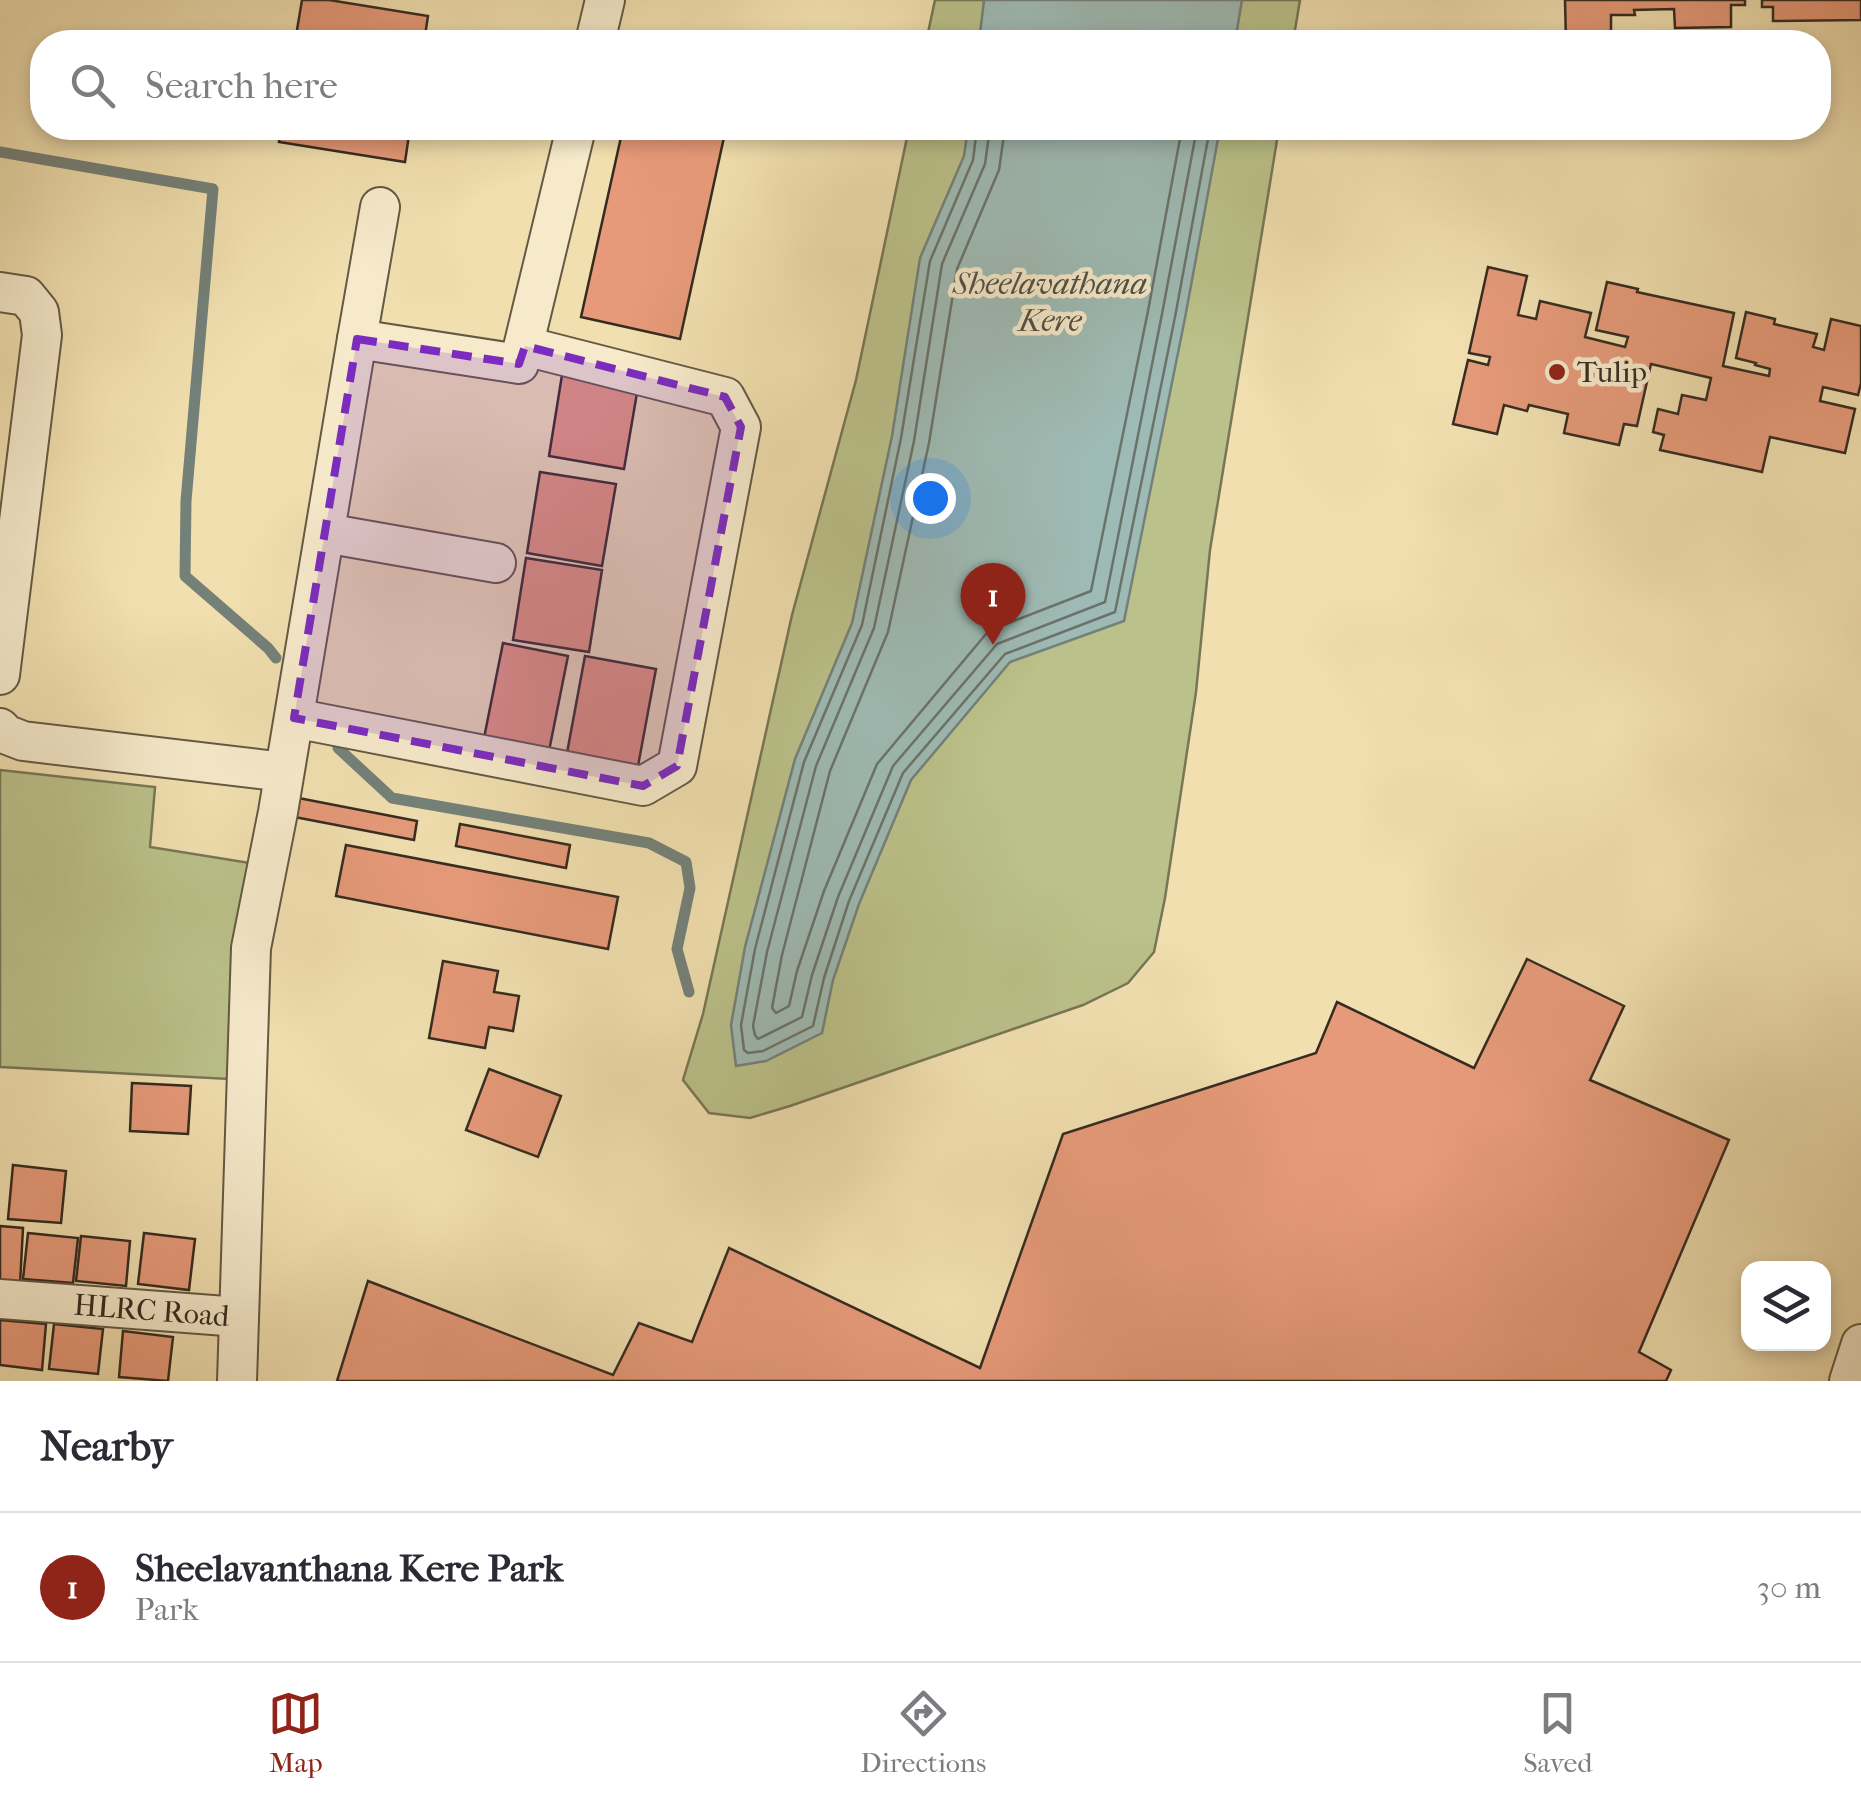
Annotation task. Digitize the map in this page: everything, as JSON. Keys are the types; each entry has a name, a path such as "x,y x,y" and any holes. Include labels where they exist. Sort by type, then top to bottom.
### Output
{"street":[{"path":"598,30 605,0"},
{"path":"357,339 519,364 573,140"},
{"path":"239,1317 251,948 380,207"},
{"path":"0,292 26,296 39,312 42,335 12,475 0,675"},
{"path":"294,718 643,786 677,766 741,428 725,397 525,346"},
{"path":"325,532 496,562"},
{"path":"0,728 23,740 284,772"},
{"name":"HLRC Road","path":"0,1299 239,1317 237,1381"},
{"path":"1849,1381 1861,1344"}],"highlighted area":[{"path":"357,339 519,364 525,346 725,397 741,427 677,766 643,786 294,718"}],"green space":[{"path":"935,0 1300,0 1295,30 929,30"},
{"path":"906,140 1277,140 1210,550 1196,692 1154,952 1128,983 1083,1005 750,1118 709,1113 683,1080 703,1014 792,615 856,380"},
{"path":"0,770 155,787 150,847 250,863 229,1079 0,1067"}],"water":[{"path":"984,0 1242,0 1237,30 980,30"},
{"name":"Sheelavathana Kere","path":"966,140 1218,140 1124,621 1010,662 911,780 859,904 833,980 822,1033 766,1061 736,1066 731,1025 745,947 795,759 852,623 892,436 920,258 964,156"}],"building":[{"path":"302,0 329,0 428,16 426,30 297,30"},
{"path":"1565,0 1745,0 1745,5 1731,5 1731,27 1675,28 1674,9 1611,15 1611,30 1566,30"},
{"path":"1762,0 1861,0 1861,20 1773,21 1773,7 1762,7"},
{"path":"279,140 408,140 405,162"},
{"path":"620,140 723,140 680,339 581,317"},
{"name":"Tulip","path":"1488,267 1527,276 1518,315 1536,319 1540,301 1591,313 1585,337 1625,347 1628,337 1596,330 1607,282 1734,313 1723,366 1769,376 1770,369 1736,358 1746,312 1775,319 1774,324 1817,334 1813,347 1824,350 1831,319 1861,326 1858,395 1823,387 1820,401 1855,409 1845,453 1770,437 1762,472 1660,450 1664,435 1653,432 1658,409 1678,414 1682,395 1706,400 1711,378 1651,364 1637,426 1624,424 1619,445 1564,433 1568,414 1529,405 1527,411 1504,405 1497,434 1453,424 1468,360 1488,365 1490,357 1469,353"},
{"path":"562,375 638,387 624,469 549,456"},
{"path":"540,472 616,484 602,566 527,553"},
{"path":"526,558 602,570 589,652 513,640"},
{"path":"503,643 568,656 549,751 484,738"},
{"path":"585,656 656,669 638,766 567,753"},
{"path":"283,795 417,821 414,840 279,814"},
{"path":"460,824 570,845 566,868 456,846"},
{"path":"346,845 618,897 608,949 336,896"},
{"path":"1527,959 1624,1006 1590,1080 1729,1140 1639,1352 1671,1370 1666,1381 337,1381 368,1281 613,1375 639,1323 692,1342 729,1248 980,1368 1063,1134 1316,1053 1337,1002 1474,1068"},
{"path":"443,961 498,971 494,992 519,996 513,1031 489,1027 485,1048 429,1038"},
{"path":"489,1069 561,1096 538,1157 466,1130"},
{"path":"132,1083 191,1086 188,1134 130,1131"},
{"path":"13,1165 66,1171 61,1223 8,1219"},
{"path":"0,1226 23,1228 20,1284 0,1283"},
{"path":"28,1233 78,1238 73,1283 23,1279"},
{"path":"144,1233 195,1239 189,1290 138,1284"},
{"path":"81,1236 130,1241 126,1286 76,1281"},
{"path":"0,1320 46,1324 42,1370 0,1365"},
{"path":"54,1324 103,1329 98,1374 49,1369"},
{"path":"123,1331 173,1337 168,1381 119,1377"}],"waterway":[{"path":"0,152 213,189 186,501 185,576 276,658"},
{"path":"338,748 392,798 649,843 686,862 690,888 677,949 689,992"}],"place":[{"name":"Tulip","path":"1557,372"},
{"name":"Sheelavanthana Kere Park","path":"993,645"}]}
